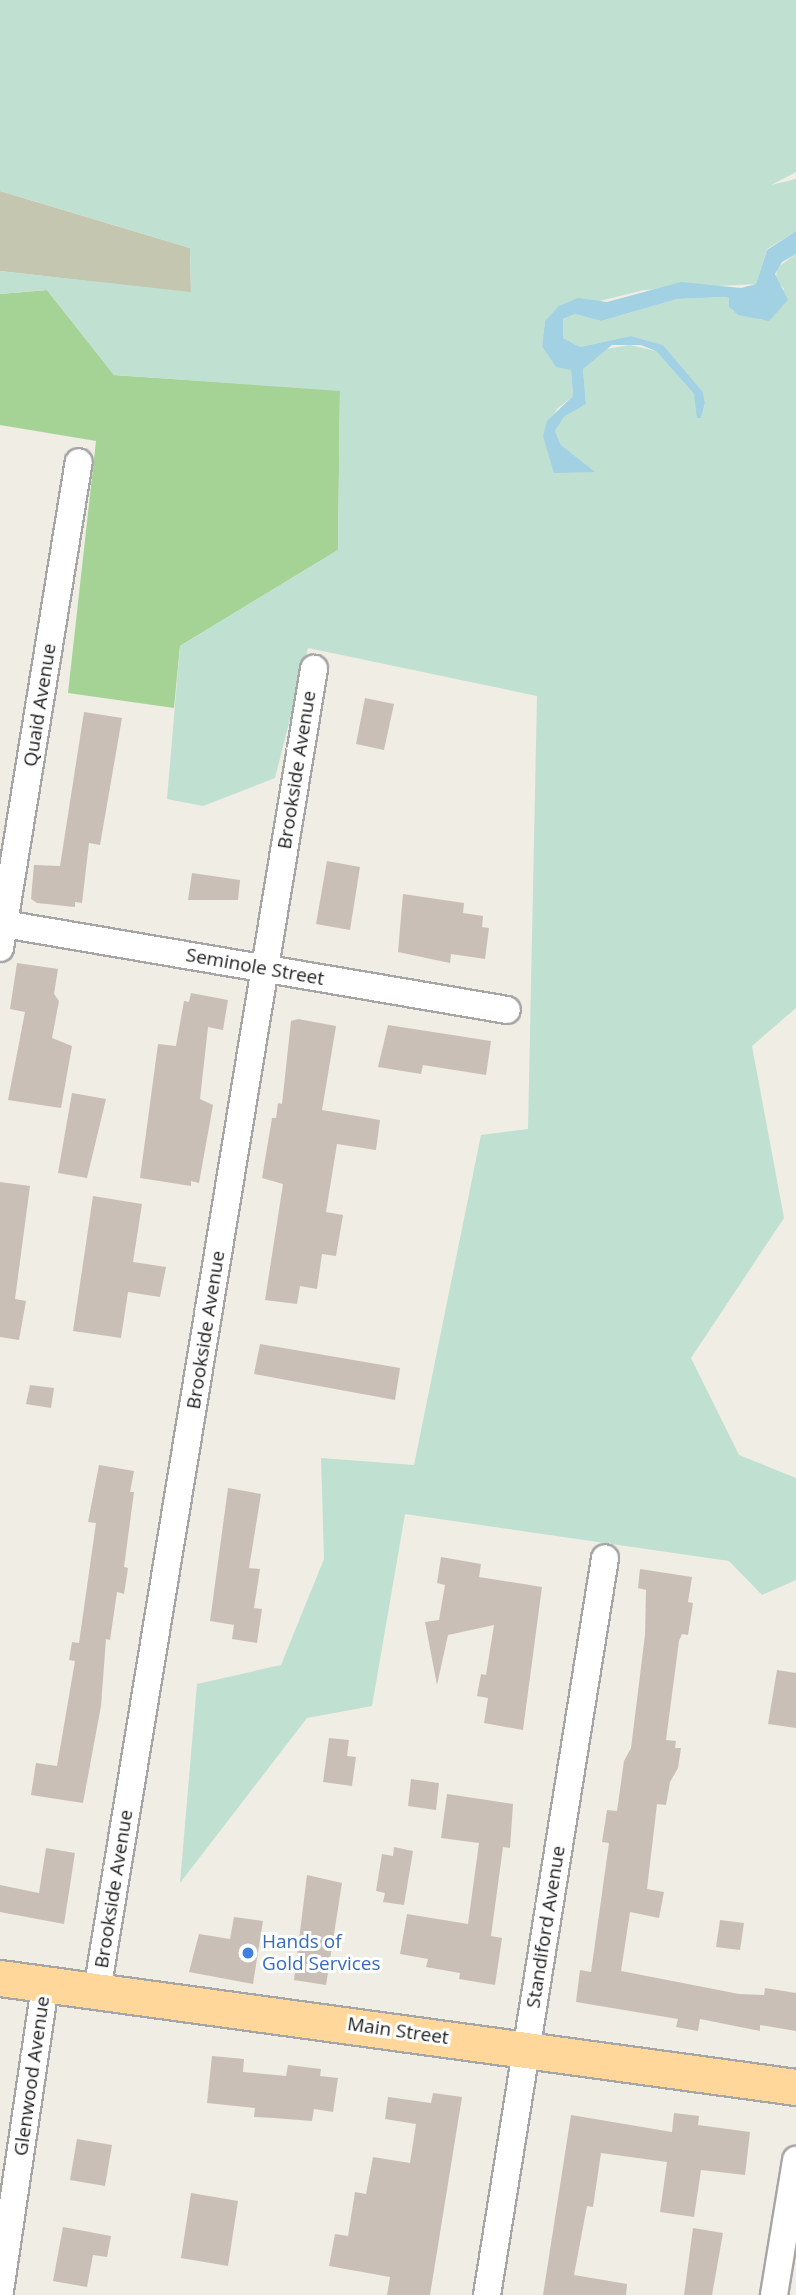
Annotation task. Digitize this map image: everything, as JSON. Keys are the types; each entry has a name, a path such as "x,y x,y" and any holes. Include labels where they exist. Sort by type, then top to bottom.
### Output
{"main road":[{"name":"Main Street","path":"0,1978 796,2087"}],"street":[{"name":"Quaid Avenue","path":"2,936 79,462"},
{"name":"Brookside Avenue","path":"97,1991 314,669"},
{"name":"Seminole Street","path":"2,936 265,969 507,1010"},
{"name":"Standiford Avenue","path":"487,2295 605,1558"},
{"name":"Glenwood Avenue","path":"0,2291 45,1985"},
{"path":"774,2295 796,2160"}],"shaded area":[{"path":"0,0 796,0 796,172 771,185 796,179 796,231 767,249 756,284 644,290 592,303 545,321 542,346 571,370 573,396 557,409 543,436 594,472 561,445 555,431 564,417 586,404 583,369 600,350 630,345 656,351 694,394 701,418 705,403 703,392 663,345 631,336 580,347 563,338 563,319 575,314 601,321 677,299 724,297 729,298 732,311 762,320 784,289 776,280 777,268 796,254 796,1008 752,1046 784,1218 691,1358 739,1455 796,1478 796,1580 762,1595 729,1561 405,1514 372,1706 307,1718 180,1883 197,1684 281,1665 324,1559 321,1458 414,1465 481,1135 528,1129 537,696 308,648 275,778 203,806 167,799 180,646 338,550 340,391 114,375 47,290 0,294 0,271 191,292 190,248 0,191"},
{"path":"0,191 190,248 191,293 0,271"}],"green space":[{"path":"47,290 114,375 340,390 338,550 180,646 174,708 68,693 96,441 0,425 0,294"}],"water":[{"path":"796,231 796,254 782,262 775,274 788,300 769,321 738,315 729,307 729,298 724,297 677,299 601,321 575,314 563,319 563,338 580,347 631,336 663,345 703,392 705,403 701,418 697,418 694,394 656,351 641,345 612,345 583,369 586,404 564,417 555,431 561,445 595,472 554,473 543,436 547,421 573,396 571,370 556,367 542,346 545,321 559,306 578,298 607,302 681,282 741,288 756,284 767,250"}],"building":[{"path":"365,698 394,704 384,750 356,744"},
{"path":"84,712 122,718 100,845 89,843 82,903 75,902 75,907 37,903 31,899 34,865 60,866"},
{"path":"327,861 360,867 350,930 316,924"},
{"path":"192,873 240,880 238,900 188,900"},
{"path":"403,894 464,903 463,913 483,916 482,927 489,928 485,959 451,954 450,963 398,952"},
{"path":"17,963 58,969 54,994 59,1001 52,1038 72,1046 61,1108 8,1100 25,1012 10,1009"},
{"path":"191,993 228,1000 223,1030 208,1027 200,1099 213,1105 199,1183 191,1181 191,1186 140,1178 158,1044 176,1046 184,1001 189,1002"},
{"path":"298,1019 336,1026 322,1110 380,1120 376,1150 337,1144 326,1212 343,1215 336,1256 322,1254 317,1289 300,1286 297,1304 265,1300 283,1184 262,1178 272,1118 276,1118 278,1103 282,1104 291,1021"},
{"path":"388,1025 491,1041 486,1075 423,1065 421,1074 378,1067"},
{"path":"72,1093 106,1099 87,1178 58,1173"},
{"path":"0,1182 30,1186 15,1299 26,1301 19,1340 0,1337"},
{"path":"93,1196 142,1204 133,1262 166,1267 160,1297 128,1292 121,1338 73,1331"},
{"path":"260,1344 400,1368 395,1400 254,1374"},
{"path":"30,1385 54,1388 51,1408 26,1404"},
{"path":"99,1465 134,1471 130,1492 134,1492 124,1567 128,1568 124,1594 117,1592 110,1640 106,1639 101,1706 83,1803 31,1795 36,1763 57,1766 75,1661 69,1660 72,1642 79,1643 96,1523 88,1522"},
{"path":"228,1488 261,1494 249,1568 260,1569 254,1608 262,1609 257,1643 232,1639 234,1625 210,1621"},
{"path":"441,1557 481,1564 479,1577 542,1587 523,1730 484,1723 488,1698 477,1696 481,1674 486,1675 494,1625 448,1635 437,1685 425,1622 439,1620 445,1585 437,1583"},
{"path":"640,1569 692,1577 688,1602 693,1603 688,1635 682,1634 679,1641 666,1740 676,1741 675,1748 681,1748 678,1768 670,1782 666,1805 657,1804 647,1889 664,1892 659,1918 630,1912 621,1971 739,1994 764,1995 765,1988 796,1993 796,2031 760,2025 760,2031 700,2019 698,2031 676,2027 678,2019 576,2002 580,1970 591,1972 609,1843 602,1842 607,1810 617,1811 624,1761 631,1748 645,1635 646,1590 638,1588"},
{"path":"777,1670 796,1673 796,1728 768,1724"},
{"path":"329,1738 349,1740 347,1756 356,1757 352,1786 323,1782"},
{"path":"411,1779 439,1783 436,1810 408,1806"},
{"path":"447,1794 513,1804 510,1848 503,1847 491,1936 502,1938 495,1985 459,1979 460,1973 426,1967 428,1959 400,1954 407,1914 468,1924 479,1843 441,1838"},
{"path":"394,1847 413,1851 404,1905 383,1902 385,1893 376,1891 382,1854 393,1856"},
{"path":"46,1848 75,1853 64,1924 0,1912 0,1885 39,1893"},
{"path":"307,1875 342,1883 326,1985 294,1980"},
{"path":"234,1917 263,1921 253,1984 189,1972 199,1934 230,1939"},
{"path":"720,1920 744,1923 740,1950 716,1947"},
{"path":"212,2056 244,2059 243,2072 286,2076 288,2065 321,2069 320,2076 338,2078 333,2112 314,2109 312,2121 254,2117 255,2108 207,2103"},
{"path":"433,2093 462,2097 430,2295 387,2295 390,2277 329,2266 335,2234 348,2236 355,2192 366,2194 373,2157 410,2163 416,2124 385,2119 388,2097 431,2103"},
{"path":"674,2113 699,2116 698,2125 750,2132 745,2175 701,2170 694,2217 660,2212 667,2162 601,2153 593,2207 587,2206 574,2275 627,2284 626,2295 543,2295 571,2115 672,2132"},
{"path":"77,2139 112,2145 105,2186 70,2180"},
{"path":"191,2193 238,2201 228,2266 181,2258"},
{"path":"63,2227 111,2236 107,2257 93,2255 87,2287 53,2281"},
{"path":"693,2228 723,2233 712,2295 684,2295"}],"place":[{"name":"Hands of Gold Services","path":"248,1953"}]}
